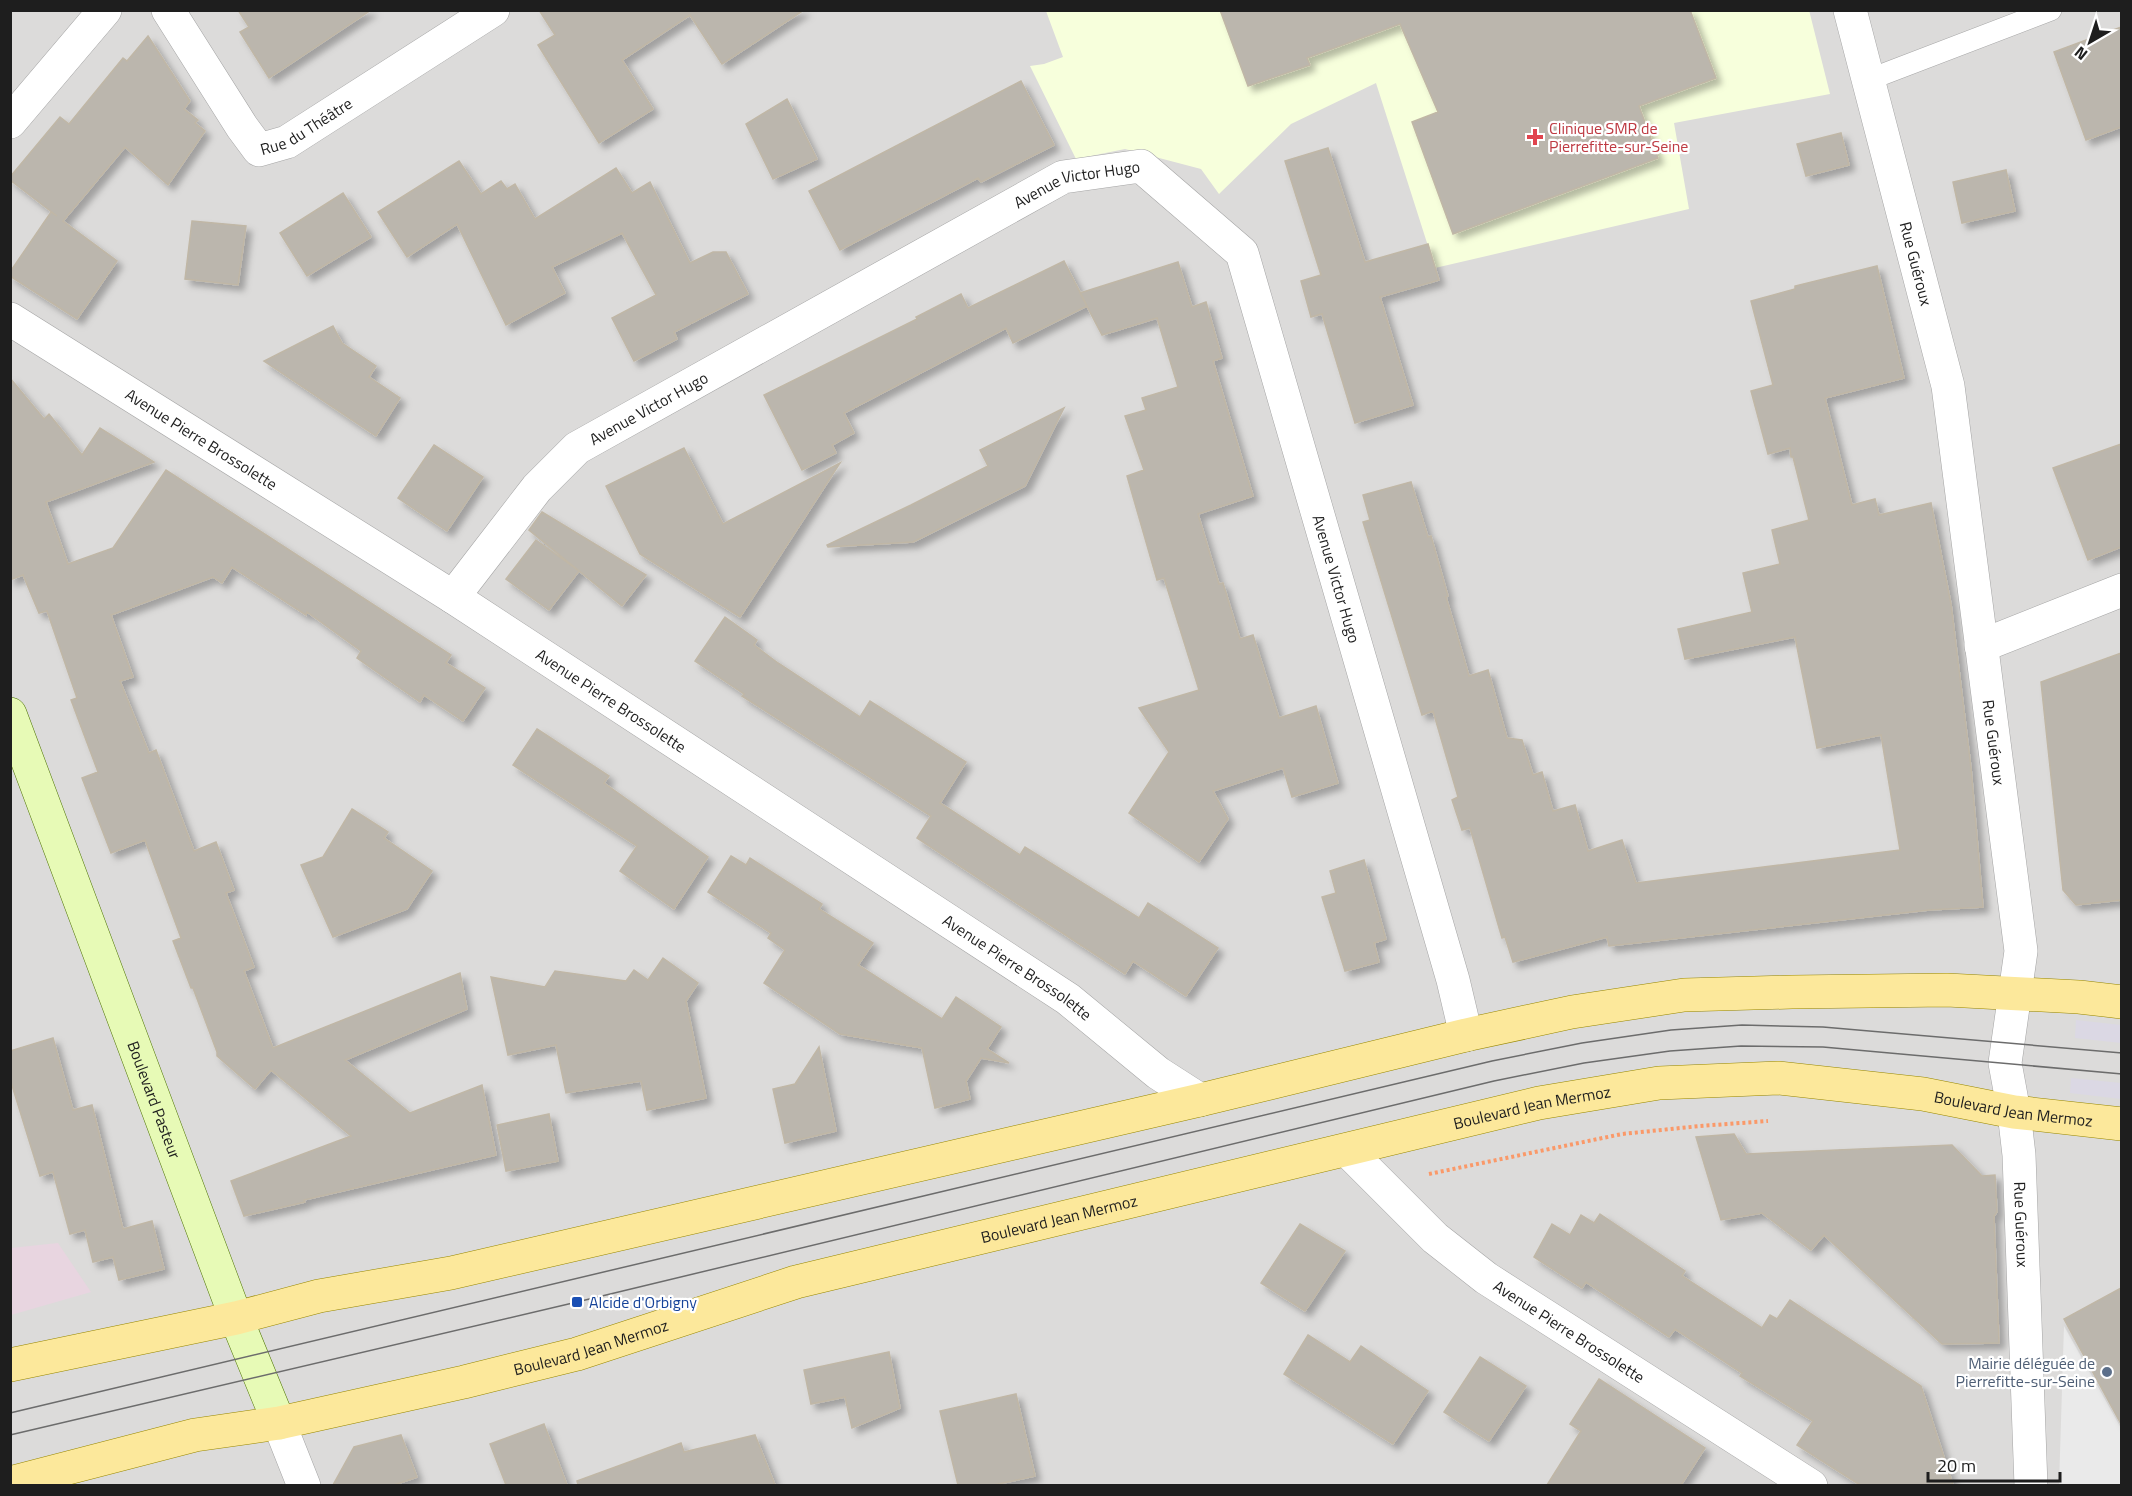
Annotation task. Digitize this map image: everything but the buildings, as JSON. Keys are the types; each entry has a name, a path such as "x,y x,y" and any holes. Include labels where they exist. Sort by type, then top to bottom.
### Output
{"main road":[{"name":"Boulevard Pasteur","path":"10,714 236,1318 279,1423"},
{"path":"10,1365 236,1318 319,1296 451,1273 1572,1012 1684,995 1792,992 1935,990 2079,997 2121,1002"},
{"name":"Boulevard Jean Mermoz","path":"10,1483 195,1435 279,1423 577,1354 796,1282 1539,1102 1659,1083 1778,1078 1929,1095 2014,1112 2121,1124"}],"street":[{"path":"10,122 105,10"},
{"name":"Rue du Théâtre","path":"168,10 259,150 287,142 493,10"},
{"name":"Rue Guéroux","path":"1850,10 1948,386 2021,951 2005,1063 2019,1155 2031,1485"},
{"name":"Avenue Victor Hugo","path":"453,597 537,488 577,448 1063,177 1141,166 1242,253 1453,980 1466,1035"},
{"name":"Avenue Pierre Brossolette","path":"10,319 453,597 1068,999 1158,1073 1200,1100"},
{"path":"1981,646 2121,590"},
{"name":"Avenue Pierre Brossolette","path":"1347,1150 1384,1184 1436,1238 1486,1278 1811,1485"},
{"name":"Boulevard Pasteur","path":"279,1423 304,1485"}],"lane":[{"path":"1868,80 2051,10"}],"path":[{"path":"1384,1184 1622,1134 1779,1120"}],"shaded area":[{"name":"Clinique SMR de Pierrefitte-sur-Seine","path":"1809,10 1830,94 1674,123 1689,209 1435,268 1376,83 1291,124 1219,194 1201,169 1125,149 1076,159 1030,66 1063,57 1046,11"},
{"path":"11,11 2121,11 2121,1485 11,1485"},
{"path":"2076,1020 2121,1025 2121,1043 2075,1038"},
{"path":"2071,1078 2121,1083 2121,1099 2070,1093"},
{"path":"58,1243 91,1292 11,1315 11,1248"},
{"path":"2064,1326 2121,1428 2121,1485 2059,1485"}],"tram line":[{"path":"10,1413 1492,1061 1582,1043 1671,1030 1742,1025 1823,1027 2122,1053"},
{"path":"10,1435 577,1302 1494,1081 1584,1063 1670,1051 1741,1046 1823,1047 2122,1074"}],"place":[{"name":"Clinique SMR de Pierrefitte-sur-Seine","path":"1535,137"},
{"name":"Alcide d'Orbigny","path":"577,1302"},
{"name":"Mairie déléguée de Pierrefitte-sur-Seine","path":"2107,1372"}]}
